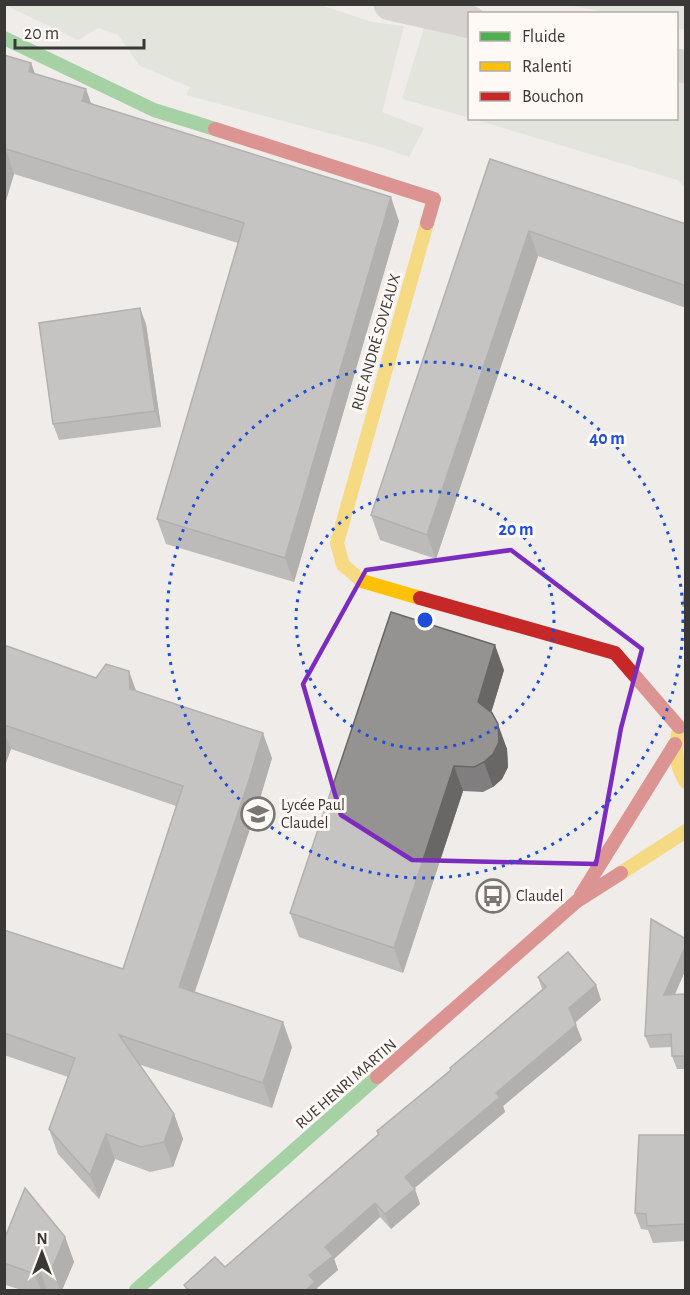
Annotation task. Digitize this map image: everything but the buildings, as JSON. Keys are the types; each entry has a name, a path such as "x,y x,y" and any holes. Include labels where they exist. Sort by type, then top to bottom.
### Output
{"street":[{"path":"390,4 468,22"},
{"name":"RUE ANDRÉ SOVEAUX","path":"4,38 154,110 434,199 337,543 343,565 362,581 615,653 682,722"},
{"path":"682,722 675,744 676,761 686,782"},
{"name":"RUE HENRI MARTIN","path":"577,901 675,744"},
{"name":"RUE HENRI MARTIN","path":"136,1290 577,901 686,831"}],"highlighted area":[{"path":"511,550 642,649 621,728 596,864 412,860 341,815 303,684 366,570"}],"shaded area":[{"path":"5,5 321,5 372,22 404,26 382,112 424,128 409,157 377,146 186,95 190,87 140,66 118,35 98,28 78,40"},
{"path":"568,5 685,5 685,30 678,28 678,12 604,12"},
{"path":"424,28 468,38 468,117 402,99"},
{"path":"678,82 685,84 685,187 677,180 477,120 678,120"}],"traffic: fast":[{"path":"4,38 154,110 215,129"},
{"path":"136,1290 377,1077"}],"traffic: slow":[{"path":"420,598 362,581 343,565 337,543 427,223"},
{"path":"678,734 677,759 686,782"},
{"path":"621,873 686,831"}],"traffic: jam":[{"path":"215,129 434,199 427,223"},
{"path":"420,598 615,653 679,727"},
{"path":"581,895 675,744"},
{"path":"377,1077 577,901 621,873"}],"place":[{"name":"Lycée Paul Claudel","path":"258,814"},
{"name":"Claudel","path":"493,896"}]}
